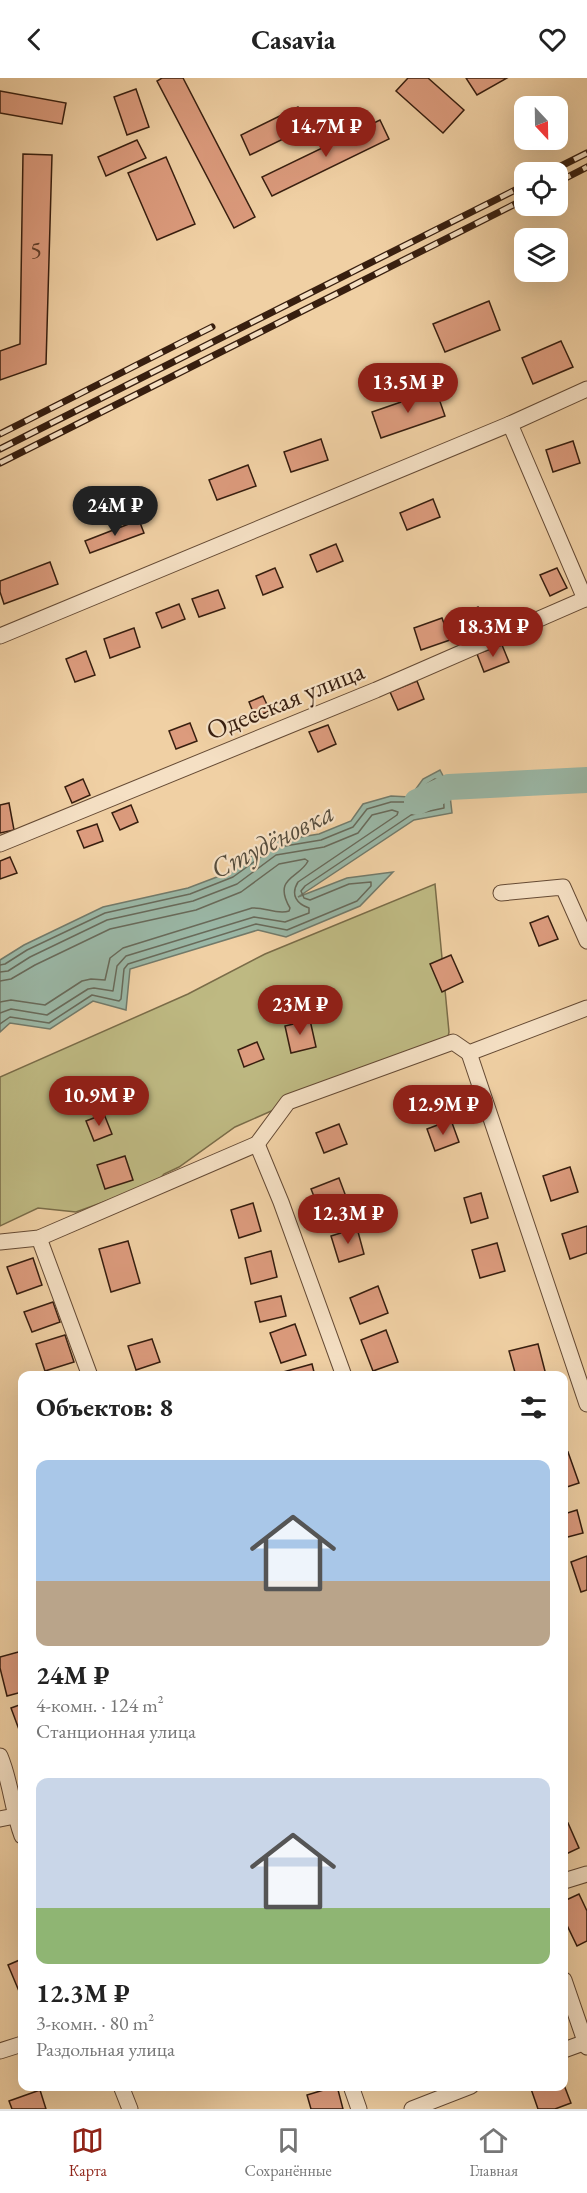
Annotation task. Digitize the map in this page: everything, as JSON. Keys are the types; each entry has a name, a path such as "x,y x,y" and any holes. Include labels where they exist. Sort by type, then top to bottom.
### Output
{"street":[{"path":"0,636 510,424 587,389"},
{"path":"510,424 586,598"},
{"name":"Одесская улица","path":"0,844 376,690 586,598"},
{"path":"501,893 562,887 587,940"},
{"path":"469,1053 587,1008"},
{"path":"0,1242 39,1238 257,1144 288,1102 453,1042 469,1053 587,1404"},
{"path":"257,1144 281,1202 342,1371"},
{"path":"39,1238 88,1371"},
{"path":"0,1756 8,1775 8,1818 18,1831"},
{"path":"568,1880 587,1874"},
{"path":"568,1992 586,2044 568,2049"},
{"path":"0,2051 18,2045"},
{"path":"123,2091 129,2109"},
{"path":"353,2091 359,2109"},
{"path":"412,2109 458,2091"}],"shaded area":[{"path":"435,884 448,1037 360,1072 235,1127 179,1167 164,1174 156,1183 76,1212 38,1208 0,1226 0,1077 188,994 265,954"}],"water":[{"path":"440,770 449,787 452,813 414,820 298,897 347,878 393,872 360,906 286,937 258,930 130,969 126,1010 93,1001 50,1029 10,1023 0,1032 0,960 24,945 103,907 188,888 230,872 270,842 319,834 351,821 363,804 391,796 410,797 423,779"}],"building":[{"path":"162,78 183,78 255,217 234,228 157,81"},
{"path":"408,78 428,78 464,110 443,133 396,91"},
{"path":"466,78 507,78 477,95"},
{"path":"136,89 149,127 127,135 114,97"},
{"path":"0,91 66,103 62,124 0,113"},
{"path":"298,107 308,127 250,155 241,135"},
{"path":"380,120 389,139 272,196 262,177"},
{"path":"137,140 146,158 106,176 98,157"},
{"path":"23,154 52,155 46,364 0,380 0,351 20,344"},
{"path":"166,157 195,224 157,240 128,173"},
{"path":"489,301 500,330 445,352 433,324"},
{"path":"561,341 573,367 533,384 522,358"},
{"path":"436,390 445,416 381,438 372,412"},
{"path":"321,439 328,460 291,472 284,452"},
{"path":"573,441 580,463 553,472 546,450"},
{"path":"248,465 256,486 217,500 209,480"},
{"path":"433,499 440,517 407,530 400,513"},
{"path":"139,520 144,533 90,553 85,541"},
{"path":"336,544 343,561 317,572 310,555"},
{"path":"50,562 58,584 4,604 0,592 0,581"},
{"path":"275,568 283,587 263,595 256,576"},
{"path":"557,568 567,588 550,596 540,575"},
{"path":"218,590 225,608 199,617 192,599"},
{"path":"179,604 185,619 162,628 156,613"},
{"path":"478,607 485,619 469,627 463,615"},
{"path":"442,618 450,640 421,650 414,628"},
{"path":"134,628 140,647 110,658 104,639"},
{"path":"502,645 509,662 484,672 477,654"},
{"path":"86,651 95,675 75,682 66,659"},
{"path":"417,681 424,699 398,710 390,692"},
{"path":"263,696 270,711 255,717 249,702"},
{"path":"190,723 197,741 176,749 169,731"},
{"path":"328,725 336,744 318,752 309,732"},
{"path":"83,779 90,795 72,803 65,787"},
{"path":"9,803 14,830 0,833 0,805"},
{"path":"131,805 138,822 120,830 112,813"},
{"path":"97,824 103,841 84,848 77,831"},
{"path":"10,857 17,873 0,879 0,861"},
{"path":"548,916 558,939 539,946 530,923"},
{"path":"451,955 463,982 442,992 430,964"},
{"path":"310,1020 316,1047 291,1053 285,1026"},
{"path":"257,1042 264,1059 244,1067 238,1050"},
{"path":"440,1087 447,1113 421,1119 415,1094"},
{"path":"104,1114 112,1134 94,1141 86,1121"},
{"path":"451,1120 459,1142 435,1151 427,1129"},
{"path":"339,1124 347,1144 324,1153 316,1133"},
{"path":"125,1156 133,1180 105,1189 97,1165"},
{"path":"570,1167 578,1192 551,1201 543,1176"},
{"path":"339,1178 351,1210 324,1221 311,1189"},
{"path":"481,1193 488,1218 471,1223 464,1198"},
{"path":"253,1203 261,1231 239,1238 231,1210"},
{"path":"587,1226 587,1253 570,1259 562,1234"},
{"path":"357,1228 364,1254 339,1262 331,1236"},
{"path":"128,1241 140,1283 111,1292 99,1249"},
{"path":"497,1243 505,1271 480,1278 472,1250"},
{"path":"271,1251 277,1277 251,1284 245,1258"},
{"path":"33,1258 42,1285 17,1294 7,1267"},
{"path":"378,1286 388,1313 360,1324 350,1298"},
{"path":"281,1296 286,1316 260,1322 255,1302"},
{"path":"53,1302 60,1322 32,1332 24,1312"},
{"path":"295,1324 306,1355 281,1363 270,1333"},
{"path":"386,1330 398,1362 373,1371 361,1340"},
{"path":"65,1335 74,1362 45,1371 36,1344"},
{"path":"152,1339 160,1362 136,1370 128,1346"},
{"path":"538,1344 545,1371 515,1371 509,1351"},
{"path":"312,1364 314,1371 287,1371"},
{"path":"568,1452 579,1483 568,1487"},
{"path":"577,1510 583,1533 568,1537 568,1513"},
{"path":"587,1556 587,1590 581,1592 571,1562"},
{"path":"18,1652 18,1693 7,1696 0,1668 0,1657"},
{"path":"18,1705 18,1727 11,1708"},
{"path":"568,1823 579,1848 568,1853"},
{"path":"579,1894 587,1911 587,1941 577,1946 568,1927 568,1899"},
{"path":"18,1961 18,1989 8,1965"},
{"path":"40,2091 46,2109 12,2109 9,2101"},
{"path":"320,2091 338,2091 343,2109 311,2109 307,2095"},
{"path":"532,2091 566,2091 571,2103 555,2109 538,2109"}],"waterway":[{"name":"Студёновка","path":"417,802 449,787 587,780"}],"railway":[{"path":"568,162 587,153"},
{"path":"568,177 587,167"},
{"path":"0,449 514,191"},
{"path":"0,463 514,205"},
{"path":"0,434 212,327"}]}
